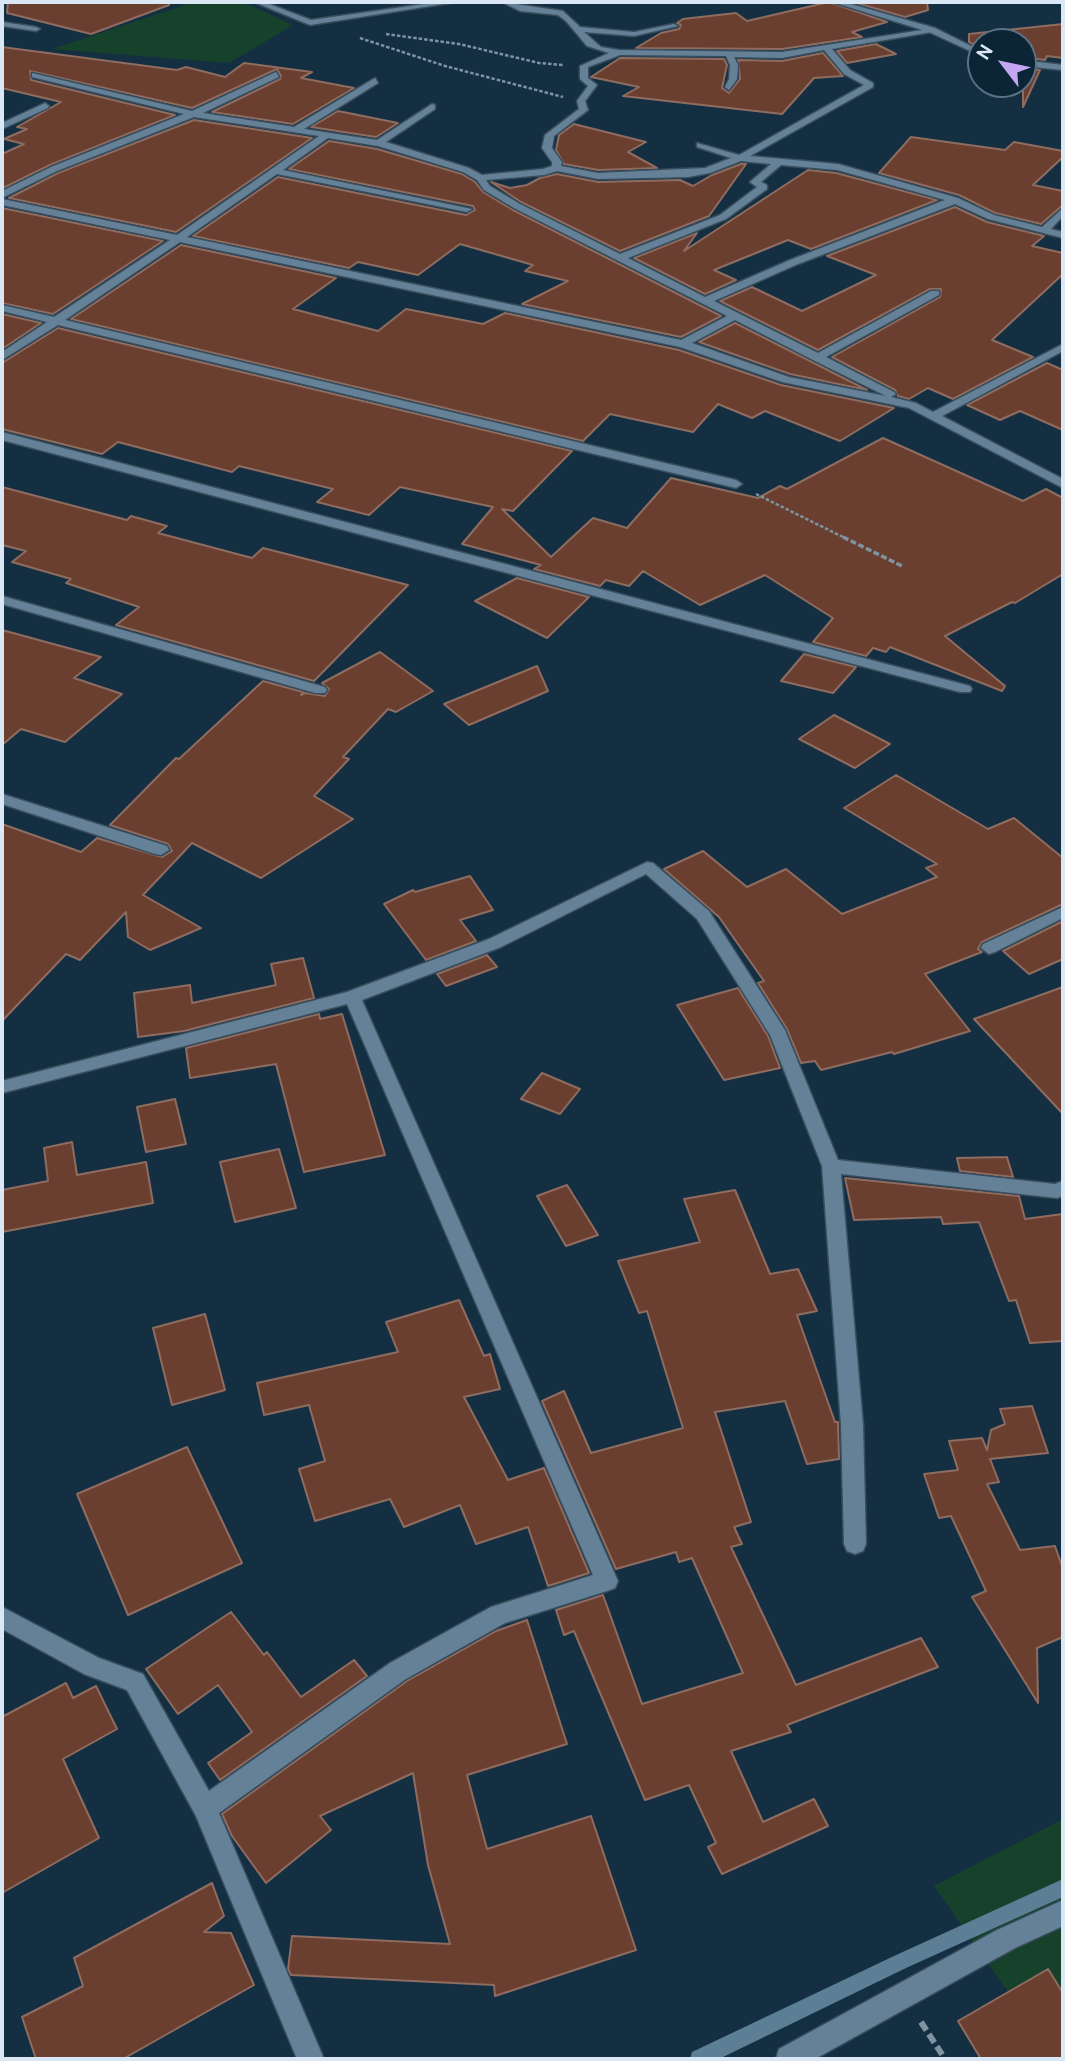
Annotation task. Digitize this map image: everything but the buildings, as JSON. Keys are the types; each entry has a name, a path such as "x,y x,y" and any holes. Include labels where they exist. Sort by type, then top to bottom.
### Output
{"street":[{"path":"258,2 310,23 452,2"},
{"path":"506,2 520,9 560,13 590,44 619,52 782,55 932,30"},
{"path":"836,2 932,30 967,47"},
{"path":"2,24 36,29"},
{"path":"578,29 634,34 674,26"},
{"path":"480,178 544,172 556,168 598,176 688,174 707,171 740,158 870,85 847,72 827,49"},
{"path":"556,168 557,162 547,148 550,135 584,110 581,101 593,85 584,79 584,66 619,52"},
{"path":"729,87 733,79 734,65 730,56"},
{"path":"1037,65 1063,68"},
{"path":"35,75 193,114 379,143 466,170 480,178 487,188 517,206 1063,484"},
{"path":"2,195 54,169 193,114 276,75"},
{"path":"297,129 375,81"},
{"path":"2,126 45,106"},
{"path":"379,143 432,107"},
{"path":"2,357 328,134"},
{"path":"700,145 740,158 838,167 955,200 991,217 1063,235"},
{"path":"619,258 723,217 764,187 755,181 781,160"},
{"path":"275,171 467,209"},
{"path":"705,301 794,262 955,200"},
{"path":"2,202 683,344 786,380 912,405"},
{"path":"1044,231 1063,211"},
{"path":"817,358 935,293"},
{"path":"2,308 736,484"},
{"path":"683,344 735,316"},
{"path":"933,417 1063,347"},
{"path":"2,436 965,689"},
{"path":"2,600 320,690"},
{"path":"2,799 161,850"},
{"path":"2,1087 352,997 495,943 647,867 703,915 779,1034 831,1167 852,1425 855,1544"},
{"path":"989,948 1063,912"},
{"path":"205,1808 398,1671 499,1614 607,1581 352,997"},
{"path":"831,1167 1057,1191 1063,1188"},
{"path":"2,1618 92,1666 135,1682 205,1808 310,2059"},
{"path":"789,2059 1006,1939 1063,1913"}],"path":[{"path":"382,34 468,46 539,63 584,66"},
{"path":"359,38 517,87 581,101"},
{"path":"736,484 902,566"},
{"path":"903,1995 945,2059"}],"green space":[{"path":"194,2 243,2 293,25 229,63 52,49"},
{"path":"1063,1819 1063,2032 1013,1999 934,1886"}],"waterway":[{"path":"699,2059 900,1962 1063,1888"}]}
